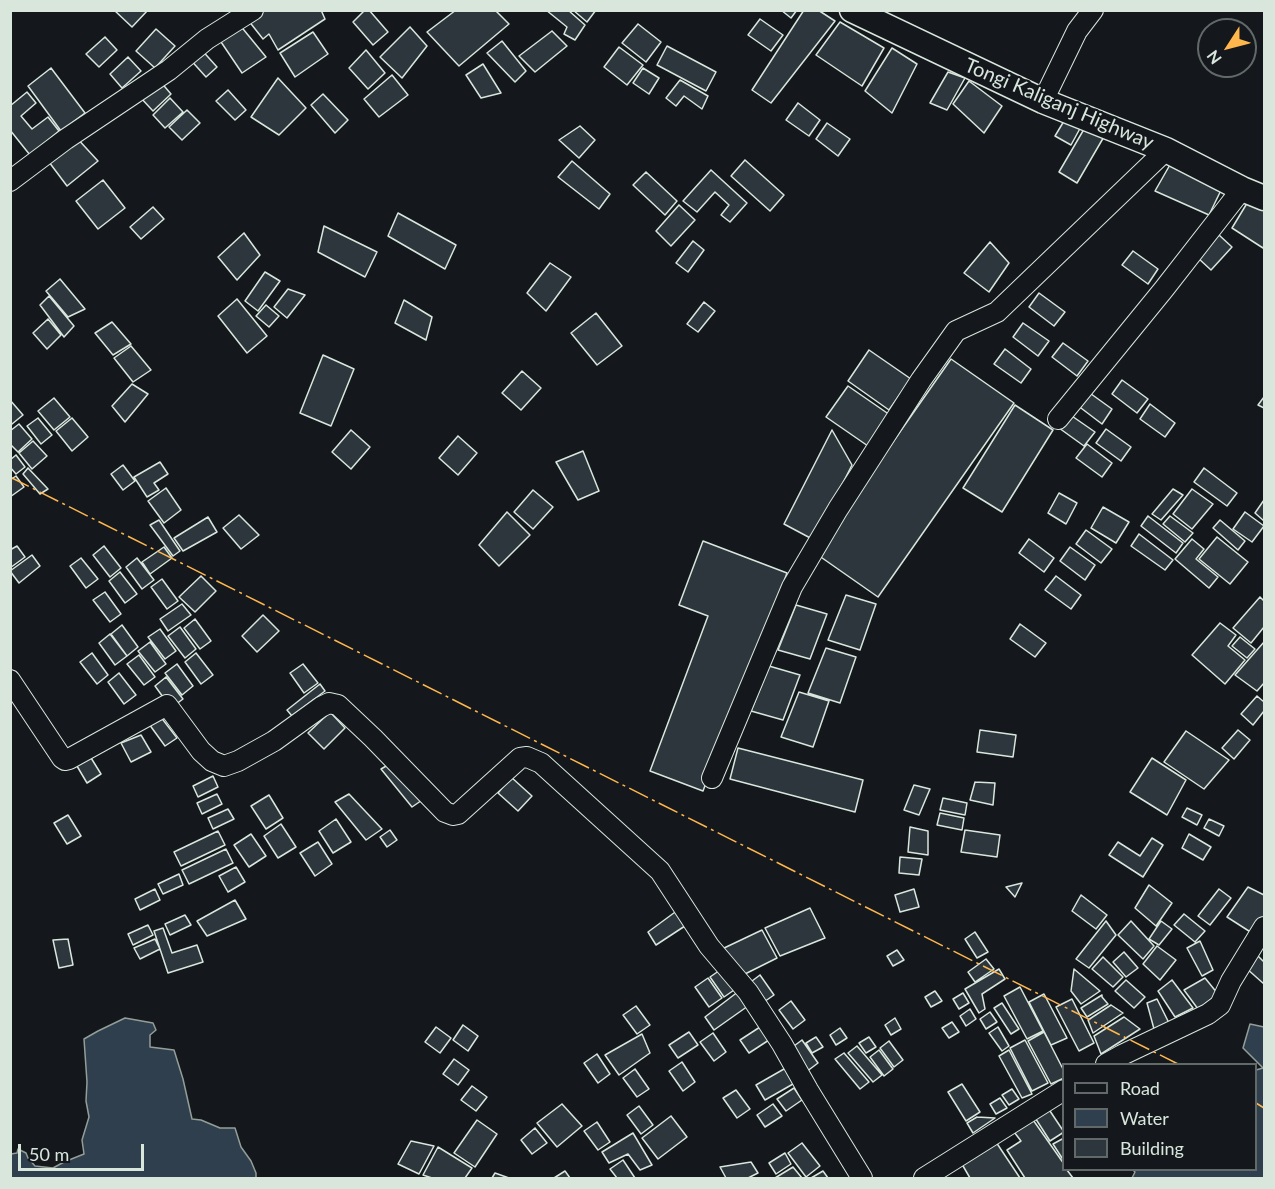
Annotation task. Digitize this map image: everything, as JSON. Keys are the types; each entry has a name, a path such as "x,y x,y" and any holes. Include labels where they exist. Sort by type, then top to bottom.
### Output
{"main road":[{"name":"Tongi Kaliganj Highway","path":"852,10 1043,101 1166,150 1264,198"}],"street":[{"path":"10,181 66,139 169,70 207,39 254,10"},
{"path":"1043,101 1077,31 1093,10"},
{"path":"712,778 792,587 837,509 921,380 956,331 997,312 1166,150"},
{"path":"1058,419 1242,189"},
{"path":"10,680 65,760 167,705 201,751 212,761 224,766 274,741 329,703 338,705 446,812 453,815 458,814 520,758 527,757 541,763 660,871 709,946 748,992 782,1044 862,1179"},
{"path":"1109,1063 1208,1014 1220,1005 1231,981 1264,927"},
{"path":"924,1179 1062,1091"}],"water":[{"path":"125,1018 153,1023 156,1030 150,1035 150,1047 174,1050 192,1119 201,1120 220,1128 235,1128 241,1147 251,1161 256,1178 11,1178 11,1154 17,1153 18,1149 26,1153 35,1166 53,1168 84,1154 82,1140 89,1117 86,1101 84,1039"},
{"path":"1250,1024 1264,1027 1264,1178 1132,1178 1134,1171 1257,1171 1257,1070 1263,1068 1243,1048"}],"building":[{"path":"114,10 148,10 132,27"},
{"path":"262,10 321,10 325,19 278,50 269,34 263,39 248,20"},
{"path":"365,10 369,10 388,32 373,45 353,22"},
{"path":"456,10 495,10 509,24 459,66 427,32"},
{"path":"546,10 568,10 585,25 575,40 564,34 567,27"},
{"path":"573,10 596,10 587,22"},
{"path":"781,10 797,10 791,18"},
{"path":"804,10 818,10 835,21 771,103 752,90"},
{"path":"760,19 783,35 771,51 748,35"},
{"path":"840,22 884,48 862,86 816,55"},
{"path":"239,24 266,57 242,73 217,36"},
{"path":"638,24 661,42 646,62 622,43"},
{"path":"410,27 427,46 402,78 380,57"},
{"path":"156,29 175,46 155,68 136,51"},
{"path":"552,31 567,46 535,72 519,56"},
{"path":"313,32 328,54 295,77 280,53"},
{"path":"105,37 117,50 99,67 86,54"},
{"path":"502,41 526,71 515,82 487,53"},
{"path":"667,46 716,72 706,91 657,65"},
{"path":"199,47 217,67 206,77 188,57"},
{"path":"619,47 643,65 627,85 604,67"},
{"path":"892,48 917,64 892,113 865,91"},
{"path":"366,50 385,73 368,89 349,68"},
{"path":"128,57 141,71 122,88 110,74"},
{"path":"483,64 501,93 481,98 466,75"},
{"path":"51,68 85,113 61,131 28,86"},
{"path":"643,68 659,78 649,94 633,83"},
{"path":"948,72 965,78 947,110 930,103"},
{"path":"392,75 408,95 379,117 364,99"},
{"path":"278,78 306,108 279,135 251,117"},
{"path":"159,80 171,94 153,111 140,97"},
{"path":"680,80 708,96 702,109 684,96 676,106 666,98"},
{"path":"969,81 1002,106 984,133 953,104"},
{"path":"228,90 246,110 235,120 216,101"},
{"path":"27,92 36,103 21,116 32,129 48,117 59,131 30,155 10,130 10,106"},
{"path":"323,94 348,120 335,133 311,105"},
{"path":"170,98 183,112 165,128 153,115"},
{"path":"798,103 820,120 809,136 786,120"},
{"path":"187,110 200,123 182,140 169,127"},
{"path":"1067,116 1083,123 1071,145 1055,136"},
{"path":"827,123 850,139 838,156 816,139"},
{"path":"1087,124 1105,135 1077,183 1059,172"},
{"path":"580,126 595,140 579,158 559,140"},
{"path":"75,136 98,161 67,186 46,158"},
{"path":"745,160 784,195 770,211 731,176"},
{"path":"572,161 610,194 599,209 558,177"},
{"path":"1171,163 1224,184 1209,215 1155,191"},
{"path":"711,170 747,203 730,222 721,215 729,205 715,192 697,212 683,201"},
{"path":"646,172 677,201 665,215 633,185"},
{"path":"103,180 125,208 98,229 76,201"},
{"path":"1249,200 1264,208 1263,248 1232,228"},
{"path":"679,205 695,220 671,246 656,231"},
{"path":"153,207 164,219 141,239 130,227"},
{"path":"398,213 456,245 445,269 388,236"},
{"path":"324,226 377,252 365,277 318,252"},
{"path":"244,233 260,255 237,280 218,257"},
{"path":"1219,235 1232,247 1211,270 1198,258"},
{"path":"693,241 704,250 688,272 676,263"},
{"path":"990,242 1009,263 989,292 964,273"},
{"path":"1133,251 1158,269 1148,284 1122,265"},
{"path":"550,263 571,277 546,311 527,293"},
{"path":"265,272 280,281 258,311 245,301"},
{"path":"60,279 85,309 68,317 46,291"},
{"path":"288,289 305,295 287,318 274,307"},
{"path":"1039,293 1065,312 1054,326 1029,307"},
{"path":"49,296 74,326 64,337 40,305"},
{"path":"237,299 267,336 247,353 218,316"},
{"path":"404,300 432,317 426,340 395,323"},
{"path":"704,302 715,311 698,332 687,324"},
{"path":"266,305 279,316 269,327 256,316"},
{"path":"596,313 622,346 597,365 571,333"},
{"path":"48,319 61,335 47,349 33,333"},
{"path":"112,322 131,344 113,355 95,333"},
{"path":"1023,323 1049,341 1038,356 1013,337"},
{"path":"1063,343 1088,361 1077,376 1052,357"},
{"path":"131,346 151,370 133,382 114,358"},
{"path":"1005,349 1031,369 1021,383 994,364"},
{"path":"869,350 911,379 889,410 848,381"},
{"path":"323,355 354,369 331,426 300,413"},
{"path":"951,359 1014,403 878,597 815,553"},
{"path":"522,371 541,388 521,410 502,393"},
{"path":"1122,380 1148,399 1137,413 1112,394"},
{"path":"132,384 148,394 125,422 112,406"},
{"path":"848,386 890,415 868,446 826,417"},
{"path":"1087,391 1112,409 1102,424 1077,405"},
{"path":"1264,397 1264,408 1258,405"},
{"path":"54,398 70,417 54,430 38,411"},
{"path":"10,400 23,415 12,424 10,422"},
{"path":"1150,404 1175,423 1165,437 1140,419"},
{"path":"1015,405 1053,430 1002,512 963,488"},
{"path":"1069,414 1095,432 1084,446 1059,428"},
{"path":"38,418 52,435 41,444 27,426"},
{"path":"72,418 88,437 72,451 56,431"},
{"path":"19,424 32,439 18,452 10,444 10,431"},
{"path":"1106,429 1131,447 1121,461 1096,443"},
{"path":"351,430 370,447 351,469 332,452"},
{"path":"832,430 852,465 814,540 784,524"},
{"path":"458,436 477,453 458,475 439,458"},
{"path":"33,441 47,456 32,469 19,453"},
{"path":"1087,444 1112,463 1102,477 1076,458"},
{"path":"583,451 599,491 578,500 556,462"},
{"path":"16,455 25,467 16,474 10,467 10,460"},
{"path":"160,462 168,474 154,483 159,490 147,497 134,477"},
{"path":"123,465 135,481 123,490 111,474"},
{"path":"28,468 48,489 40,494 23,474"},
{"path":"1204,468 1237,493 1227,506 1194,482"},
{"path":"16,476 24,487 10,497 10,480"},
{"path":"166,488 181,510 164,523 148,501"},
{"path":"1173,489 1183,495 1161,520 1152,514"},
{"path":"1192,489 1213,504 1192,529 1173,514"},
{"path":"533,490 553,507 533,529 514,512"},
{"path":"1059,493 1077,503 1066,524 1048,513"},
{"path":"1264,500 1264,521 1255,513"},
{"path":"1103,507 1129,522 1116,543 1091,528"},
{"path":"507,512 530,535 499,566 479,545"},
{"path":"1245,512 1264,526 1252,542 1233,529"},
{"path":"239,515 259,535 241,549 223,528"},
{"path":"1148,516 1183,543 1176,553 1141,526"},
{"path":"1170,516 1193,533 1185,542 1163,524"},
{"path":"208,517 217,532 183,551 174,538"},
{"path":"159,520 180,551 173,556 150,525"},
{"path":"1220,520 1245,541 1238,550 1213,528"},
{"path":"1086,530 1112,549 1101,563 1076,544"},
{"path":"1139,534 1173,560 1165,570 1131,546"},
{"path":"1217,537 1248,562 1230,584 1199,559"},
{"path":"1029,539 1054,558 1044,572 1019,553"},
{"path":"1192,539 1204,549 1196,559 1218,577 1209,588 1175,559"},
{"path":"703,541 787,573 703,791 650,771 708,616 679,605"},
{"path":"17,546 25,557 10,568 10,550"},
{"path":"104,546 121,568 110,577 93,555"},
{"path":"164,547 172,558 150,574 142,562"},
{"path":"1070,547 1095,565 1085,580 1060,561"},
{"path":"32,555 40,566 19,583 10,571"},
{"path":"81,558 98,579 86,588 70,566"},
{"path":"137,558 154,580 142,589 126,567"},
{"path":"120,572 137,594 125,603 109,581"},
{"path":"201,576 216,591 195,612 179,597"},
{"path":"1056,576 1081,595 1071,609 1045,590"},
{"path":"162,579 178,601 167,609 151,587"},
{"path":"105,592 121,614 110,622 93,600"},
{"path":"846,595 876,604 860,650 828,640"},
{"path":"1260,597 1264,601 1264,627 1251,643 1233,628"},
{"path":"182,604 191,615 168,631 160,619"},
{"path":"796,605 827,614 810,659 778,650"},
{"path":"263,615 279,631 257,652 242,636"},
{"path":"195,619 211,641 200,649 184,628"},
{"path":"1220,623 1236,635 1228,646 1245,660 1225,684 1192,655"},
{"path":"1020,624 1046,643 1035,657 1010,639"},
{"path":"122,625 138,647 127,656 111,634"},
{"path":"180,627 196,649 185,658 168,636"},
{"path":"160,629 176,651 165,659 148,637"},
{"path":"110,634 127,656 115,665 99,643"},
{"path":"1240,637 1255,649 1247,658 1232,646"},
{"path":"150,642 166,664 155,672 138,651"},
{"path":"1264,642 1264,683 1257,691 1235,675"},
{"path":"826,648 856,657 840,703 808,693"},
{"path":"92,653 108,675 97,684 80,662"},
{"path":"196,653 213,675 201,684 185,662"},
{"path":"139,655 155,677 144,685 127,664"},
{"path":"177,664 193,686 182,695 165,673"},
{"path":"303,664 318,683 304,693 290,673"},
{"path":"769,666 800,675 783,720 751,711"},
{"path":"119,673 136,695 124,704 108,682"},
{"path":"166,677 183,699 171,708 155,686"},
{"path":"320,684 325,691 292,716 287,710"},
{"path":"799,692 829,701 813,747 781,737"},
{"path":"1257,696 1264,702 1264,711 1253,725 1241,714"},
{"path":"330,712 345,728 324,749 308,733"},
{"path":"160,716 177,738 165,746 149,724"},
{"path":"980,730 1016,735 1013,757 977,752"},
{"path":"1238,730 1250,740 1234,759 1222,748"},
{"path":"1186,731 1229,760 1204,789 1164,762"},
{"path":"141,735 151,752 131,762 121,743"},
{"path":"738,748 863,780 855,812 730,779"},
{"path":"88,753 101,774 87,783 74,761"},
{"path":"1152,758 1186,780 1167,815 1130,792"},
{"path":"395,761 428,796 412,807 381,769"},
{"path":"213,776 218,787 198,797 193,786"},
{"path":"511,777 532,796 518,811 498,793"},
{"path":"975,782 995,783 993,805 970,800"},
{"path":"914,785 930,789 919,815 904,810"},
{"path":"217,794 222,804 202,814 197,803"},
{"path":"349,794 382,829 366,840 335,802"},
{"path":"269,795 283,818 266,829 251,806"},
{"path":"943,798 967,803 965,815 940,810"},
{"path":"1187,808 1202,815 1197,825 1182,817"},
{"path":"228,809 234,819 213,829 208,818"},
{"path":"940,813 964,818 962,830 937,825"},
{"path":"68,815 81,836 67,844 54,823"},
{"path":"336,819 351,842 333,853 319,831"},
{"path":"1209,819 1224,826 1219,836 1204,828"},
{"path":"281,824 296,847 278,858 264,836"},
{"path":"910,827 928,831 928,855 908,852"},
{"path":"390,830 397,840 387,847 380,837"},
{"path":"965,830 1000,835 997,857 961,852"},
{"path":"218,831 225,845 181,866 174,852"},
{"path":"251,834 266,856 249,867 234,845"},
{"path":"1189,834 1211,847 1203,860 1182,848"},
{"path":"1152,838 1163,845 1143,877 1109,855 1118,842 1140,856"},
{"path":"318,842 332,864 315,876 300,853"},
{"path":"226,849 233,863 189,884 182,870"},
{"path":"900,857 922,859 919,875 899,873"},
{"path":"236,867 245,882 228,892 219,876"},
{"path":"179,874 183,885 163,894 158,884"},
{"path":"1022,883 1015,897 1006,887"},
{"path":"1149,885 1172,903 1156,926 1135,908"},
{"path":"1248,887 1264,895 1264,918 1252,933 1227,917"},
{"path":"155,889 160,900 140,910 135,899"},
{"path":"914,889 919,907 900,912 895,895"},
{"path":"1219,889 1231,898 1210,925 1198,916"},
{"path":"1081,895 1107,915 1096,929 1072,911"},
{"path":"235,900 246,919 207,936 197,921"},
{"path":"682,907 691,922 656,945 648,932"},
{"path":"810,908 825,938 780,956 765,928"},
{"path":"1184,914 1205,931 1195,942 1174,925"},
{"path":"185,915 191,925 170,935 165,924"},
{"path":"1106,921 1116,935 1089,968 1076,959"},
{"path":"1131,921 1154,946 1143,959 1118,935"},
{"path":"1161,921 1172,929 1159,945 1149,939"},
{"path":"148,925 153,935 133,945 128,934"},
{"path":"163,928 172,953 197,945 203,962 168,973 154,931"},
{"path":"762,930 777,958 739,977 722,949"},
{"path":"975,932 988,952 977,958 965,939"},
{"path":"68,939 73,965 59,968 53,940"},
{"path":"155,939 160,949 140,959 134,948"},
{"path":"1200,941 1213,970 1202,976 1187,948"},
{"path":"1157,946 1176,960 1160,980 1143,964"},
{"path":"897,950 904,960 893,966 887,956"},
{"path":"1124,952 1138,968 1126,977 1113,962"},
{"path":"1257,955 1264,962 1264,984 1246,968"},
{"path":"1103,957 1123,977 1113,987 1092,969"},
{"path":"986,959 994,969 975,982 968,972"},
{"path":"723,968 737,988 724,997 710,977"},
{"path":"999,969 1005,979 982,994 985,1009 979,1013 965,989"},
{"path":"1074,969 1100,991 1081,1004 1071,991"},
{"path":"760,975 774,995 761,1004 748,984"},
{"path":"708,978 722,998 709,1007 695,987"},
{"path":"1205,978 1218,994 1198,1009 1184,990"},
{"path":"1126,980 1145,997 1134,1008 1115,991"},
{"path":"1172,980 1193,1008 1175,1017 1158,991"},
{"path":"1020,987 1043,1031 1027,1039 1004,996"},
{"path":"739,991 748,1006 714,1030 705,1017"},
{"path":"935,991 942,1001 931,1007 925,997"},
{"path":"963,993 969,1003 959,1009 953,999"},
{"path":"1044,994 1067,1038 1051,1045 1029,1002"},
{"path":"1102,995 1108,1004 1087,1017 1081,1008"},
{"path":"1072,999 1094,1043 1079,1051 1056,1007"},
{"path":"1157,999 1169,1023 1154,1029 1147,1003"},
{"path":"791,1001 805,1020 793,1029 779,1010"},
{"path":"1002,1003 1019,1029 1011,1034 994,1008"},
{"path":"1111,1005 1123,1013 1093,1033 1088,1020"},
{"path":"636,1006 650,1025 637,1034 623,1015"},
{"path":"970,1009 976,1019 966,1026 960,1016"},
{"path":"990,1012 997,1022 986,1029 980,1019"},
{"path":"1124,1017 1140,1029 1101,1054 1094,1036"},
{"path":"895,1018 901,1029 891,1035 885,1025"},
{"path":"952,1022 959,1032 949,1038 942,1028"},
{"path":"463,1025 478,1036 468,1051 453,1040"},
{"path":"436,1027 451,1038 440,1053 425,1042"},
{"path":"760,1027 769,1040 749,1053 740,1040"},
{"path":"998,1027 1009,1046 1002,1051 989,1033"},
{"path":"840,1028 847,1038 836,1045 830,1035"},
{"path":"689,1032 698,1045 678,1058 669,1045"},
{"path":"1044,1032 1062,1067 1062,1079 1051,1084 1028,1041"},
{"path":"713,1033 726,1052 714,1061 700,1042"},
{"path":"642,1034 650,1053 619,1075 605,1055"},
{"path":"816,1037 823,1047 812,1053 806,1043"},
{"path":"869,1037 876,1047 866,1053 859,1043"},
{"path":"802,1040 818,1063 806,1072 790,1049"},
{"path":"1025,1040 1048,1083 1032,1091 1010,1048"},
{"path":"889,1041 903,1060 894,1067 880,1048"},
{"path":"857,1046 882,1075 873,1082 848,1053"},
{"path":"879,1050 893,1069 884,1076 870,1057"},
{"path":"1009,1050 1032,1094 1022,1098 999,1056"},
{"path":"844,1053 869,1082 860,1089 835,1059"},
{"path":"597,1054 610,1074 598,1083 584,1063"},
{"path":"454,1059 469,1070 458,1085 443,1074"},
{"path":"682,1062 695,1082 683,1091 669,1071"},
{"path":"791,1065 800,1080 765,1100 756,1085"},
{"path":"635,1069 649,1089 637,1097 623,1078"},
{"path":"962,1084 980,1112 966,1121 948,1092"},
{"path":"472,1086 487,1097 476,1111 461,1100"},
{"path":"794,1088 802,1100 786,1111 777,1099"},
{"path":"1012,1089 1019,1099 1009,1105 1002,1095"},
{"path":"736,1090 750,1109 737,1118 723,1098"},
{"path":"1000,1098 1007,1108 996,1114 990,1104"},
{"path":"562,1104 582,1126 557,1147 537,1123"},
{"path":"773,1104 782,1116 765,1127 757,1115"},
{"path":"1046,1105 1062,1129 1062,1133 1050,1141 1032,1113"},
{"path":"639,1106 653,1125 641,1134 627,1115"},
{"path":"671,1116 687,1137 658,1159 642,1138"},
{"path":"977,1117 995,1118 973,1133 967,1123"},
{"path":"1031,1117 1062,1161 1062,1171 1068,1171 1073,1178 1025,1178 1007,1150 1021,1141 1011,1128"},
{"path":"477,1120 497,1134 475,1167 454,1153"},
{"path":"597,1122 610,1142 598,1150 584,1131"},
{"path":"535,1128 547,1143 532,1154 521,1140"},
{"path":"633,1133 652,1165 640,1170 628,1154 609,1163 602,1152"},
{"path":"994,1139 1020,1178 970,1178 959,1159"},
{"path":"1062,1139 1062,1158 1053,1144"},
{"path":"411,1141 434,1146 419,1174 398,1164"},
{"path":"802,1143 820,1166 806,1177 788,1153"},
{"path":"438,1147 472,1168 465,1178 432,1178 423,1175"},
{"path":"785,1153 791,1164 776,1174 769,1163"},
{"path":"623,1160 635,1178 617,1178 610,1169"},
{"path":"751,1162 758,1173 748,1178 726,1178 720,1167"},
{"path":"793,1167 802,1178 775,1178"},
{"path":"565,1171 570,1178 554,1178"},
{"path":"823,1171 828,1178 811,1178"},
{"path":"495,1173 509,1178 492,1178"}],"power":[{"path":"10,477 1176,1063"},
{"path":"1257,1104 1264,1108"}]}
